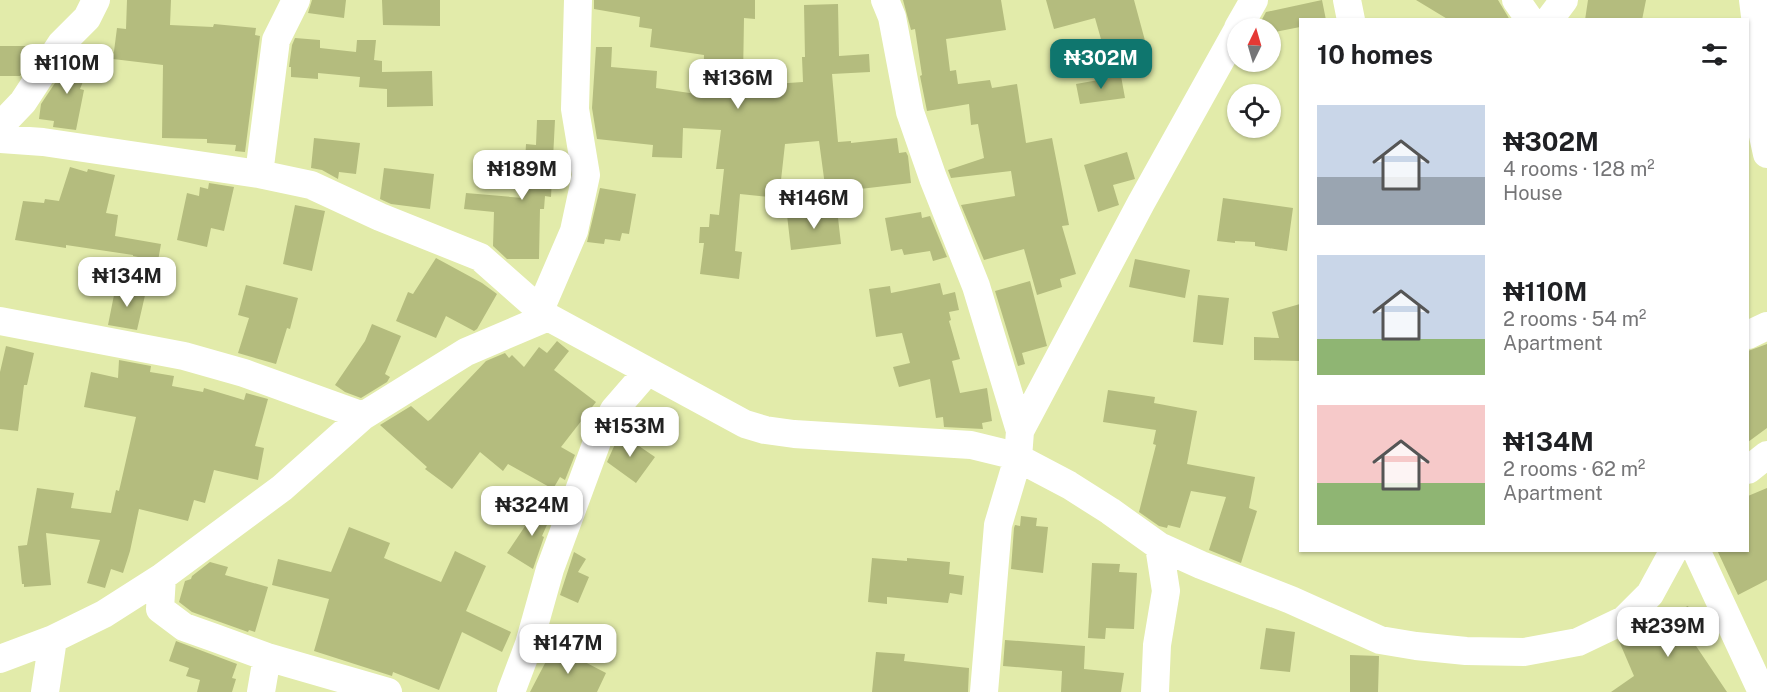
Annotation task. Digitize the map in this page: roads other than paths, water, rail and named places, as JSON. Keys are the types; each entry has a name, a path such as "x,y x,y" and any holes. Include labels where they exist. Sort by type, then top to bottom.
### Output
{"street":[{"path":"0,126 23,102 61,44 87,18 96,0"},
{"path":"259,174 276,40 296,0"},
{"path":"0,659 53,639 104,614 162,576 282,488 363,416 466,352 544,314 574,231 585,175 576,110 578,0"},
{"path":"885,0 892,16 910,112 976,286 1019,445 1069,485 1159,546 1291,600 1380,640 1466,651 1524,652 1578,642 1624,620 1650,594 1673,552"},
{"path":"1244,18 1254,0"},
{"path":"1347,0 1352,18"},
{"path":"1516,0 1529,18"},
{"path":"1551,18 1564,0"},
{"path":"1753,0 1762,32 1752,109 1767,154"},
{"path":"984,692 998,525 1019,445 1141,203 1227,49"},
{"path":"0,139 44,142 259,174 311,186 380,217 480,257 544,314 745,424 765,430 824,437 918,441 997,450 1019,445"},
{"path":"0,321 184,356 244,373 363,416"},
{"path":"1749,335 1767,326"},
{"path":"511,692 529,644 550,569 598,438 614,410 647,372"},
{"path":"1749,469 1767,455"},
{"path":"1155,692 1157,645 1166,591 1159,546"},
{"path":"1697,552 1762,692"},
{"path":"1166,591 1201,565"},
{"path":"162,576 160,609 184,627 267,657 388,692"},
{"path":"45,692 53,639"},
{"path":"261,692 267,657"}]}
